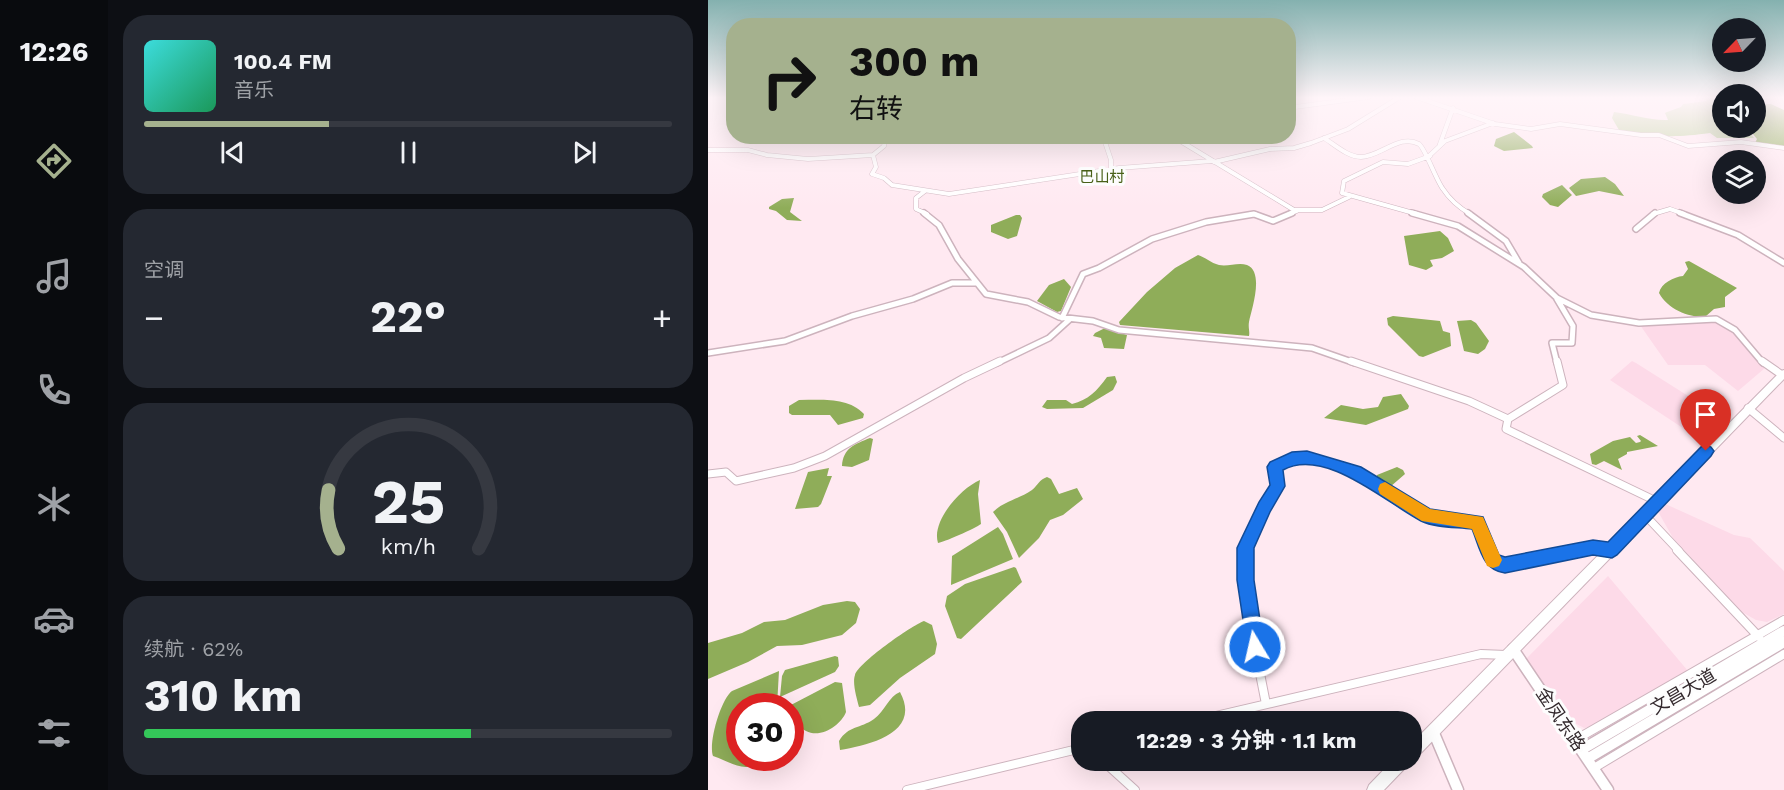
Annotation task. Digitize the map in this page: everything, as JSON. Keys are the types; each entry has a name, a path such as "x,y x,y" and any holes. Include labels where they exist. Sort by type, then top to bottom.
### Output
{"highway":[{"path":"1422,742 1783,374"},
{"path":"1374,790 1392,771"}],"main road":[{"name":"文昌大道","path":"1773,650 1784,631"},
{"name":"文昌大道","path":"1584,754 1784,642"},
{"name":"金凤东路","path":"1510,652 1608,790"},
{"path":"1433,730 1458,790"}],"street":[{"path":"873,155 876,167 872,174 885,178 892,185 953,194 1111,169 1213,162 1271,148 1296,148 1335,134"},
{"path":"1440,144 1441,134"},
{"path":"1466,134 1440,144 1430,156 1408,164 1383,162 1356,174 1345,180 1342,193 1454,224 1519,264 1557,298 1591,315 1622,321 1721,320 1731,326 1762,361 1783,374"},
{"path":"1634,134 1660,135 1686,146 1741,142 1784,148"},
{"path":"1324,138 1359,156 1410,141 1421,145 1430,156 1431,167 1444,193 1507,243 1519,264"},
{"path":"708,150 752,151 767,156 807,159 873,155 884,144"},
{"path":"1106,144 1111,160 1111,169"},
{"path":"1183,144 1276,201 1297,211"},
{"path":"925,191 915,199 916,209 928,214 939,225 958,259 986,294 1028,302 1066,318 1093,321 1122,330 1311,348 1469,401 1508,419"},
{"path":"708,474 726,471 736,481 798,466 825,456 964,378 1050,338 1066,318 1083,274 1099,268 1143,243 1206,222 1254,214 1273,221 1297,211 1322,210 1350,197"},
{"path":"1636,229 1658,211 1670,209 1743,238 1784,263"},
{"path":"708,353 785,341 852,316 913,299 952,283 977,283"},
{"path":"1557,298 1573,329 1572,343 1552,343 1563,385 1508,419 1506,429 1519,437 1538,442 1610,481 1658,502"},
{"path":"1748,408 1784,438"},
{"path":"1266,704 1251,628 1245,554 1249,537 1278,486 1275,467 1292,458 1307,458 1356,471 1427,516 1477,522 1493,561 1497,564 1505,565 1593,548 1612,550"},
{"path":"1645,515 1773,650"},
{"path":"1584,754 1773,650 1784,621"},
{"path":"1236,711 1481,654 1510,652"},
{"path":"907,790 1071,751"},
{"path":"1114,771 1135,790"}],"shaded area":[{"path":"1516,134 1533,148 1504,151 1494,146 1496,139"},
{"path":"1642,134 1703,134 1686,136"},
{"path":"1766,134 1784,134 1784,148 1755,143 1756,138 1766,138"},
{"path":"1605,177 1615,184 1624,196 1599,191 1576,196 1569,188 1581,179"},
{"path":"1562,185 1572,195 1558,207 1550,205 1542,197 1543,194"},
{"path":"794,198 790,212 802,221 787,220 776,211 769,209 782,199"},
{"path":"1016,215 1022,218 1017,236 1008,239 991,232 991,225"},
{"path":"1440,231 1448,238 1454,251 1442,258 1430,260 1433,266 1426,270 1409,265 1404,236"},
{"path":"1198,255 1219,265 1244,264 1252,269 1256,283 1249,322 1249,336 1120,325 1119,322 1147,292 1175,268"},
{"path":"1689,261 1737,288 1725,297 1725,307 1714,309 1705,317 1698,317 1673,308 1663,299 1659,293 1662,286 1672,279 1683,276 1688,269 1685,262"},
{"path":"1064,279 1071,287 1061,311 1057,312 1037,301 1049,285"},
{"path":"1393,316 1440,321 1443,331 1450,333 1451,346 1423,357 1419,356 1388,325 1387,318"},
{"path":"1471,320 1476,323 1489,341 1485,349 1478,354 1464,351 1457,321"},
{"path":"1719,320 1727,324 1765,368 1738,391 1705,365 1668,365 1640,325"},
{"path":"1105,328 1127,335 1124,349 1104,348 1101,338 1093,336"},
{"path":"1632,361 1723,418 1701,440 1610,380"},
{"path":"1115,376 1117,382 1113,390 1083,408 1047,409 1042,407 1047,400 1066,400 1072,404 1083,400 1100,387 1107,377"},
{"path":"1401,394 1409,406 1408,409 1366,425 1324,418 1341,405 1363,409 1378,407 1383,397"},
{"path":"799,400 842,402 864,414 863,418 838,425 830,415 792,415 789,413 789,406"},
{"path":"1640,435 1658,446 1627,452 1618,459 1622,470 1604,461 1596,465 1592,464 1590,454 1613,441 1630,437 1636,443 1640,442 1637,436"},
{"path":"870,438 873,439 869,460 852,467 842,466 847,451"},
{"path":"1397,467 1405,474 1390,487 1376,481 1377,475"},
{"path":"829,468 827,476 832,476 821,504 818,507 795,509 808,472"},
{"path":"1047,477 1051,479 1059,494 1077,488 1083,499 1063,515 1050,520 1039,538 1019,558 1007,532 993,512 1032,490"},
{"path":"980,480 978,494 981,524 938,543 939,525 949,506 964,490"},
{"path":"1661,502 1734,535 1750,538 1784,571 1784,614 1767,622 1756,620 1742,612 1673,538 1656,508"},
{"path":"998,527 1013,559 951,585 952,556"},
{"path":"1014,567 1022,582 961,639 957,638 945,606 947,596 965,584"},
{"path":"1608,576 1688,671 1595,726 1584,728 1566,718 1526,659"},
{"path":"855,602 860,609 856,623 842,635 802,645 777,646 748,662 708,679 708,643 742,633 764,622 785,620 823,605"},
{"path":"924,621 932,625 937,644 935,654 900,678 870,705 859,707 854,682 858,669 886,645"},
{"path":"838,657 839,666 835,672 789,693 780,693 785,670"},
{"path":"779,671 778,693 730,693"},
{"path":"835,682 842,683 846,712 835,726 824,732 812,733 804,730 804,698"},
{"path":"900,692 905,706 904,718 898,727 878,740 840,750 839,741 847,732 874,719"},
{"path":"726,700 726,762 713,756 712,750 714,732"}],"slow traffic":[{"path":"1385,489 1427,516 1477,522 1483,531 1493,560"}],"district":[{"name":"巴山村","path":"1102,177"}],"route":[{"path":"1255,647 1245,580 1246,548 1264,507 1278,486 1275,467 1292,458 1298,456 1356,471 1427,516 1477,522 1483,531 1493,561 1505,565 1593,548 1612,550 1706,451"}]}
